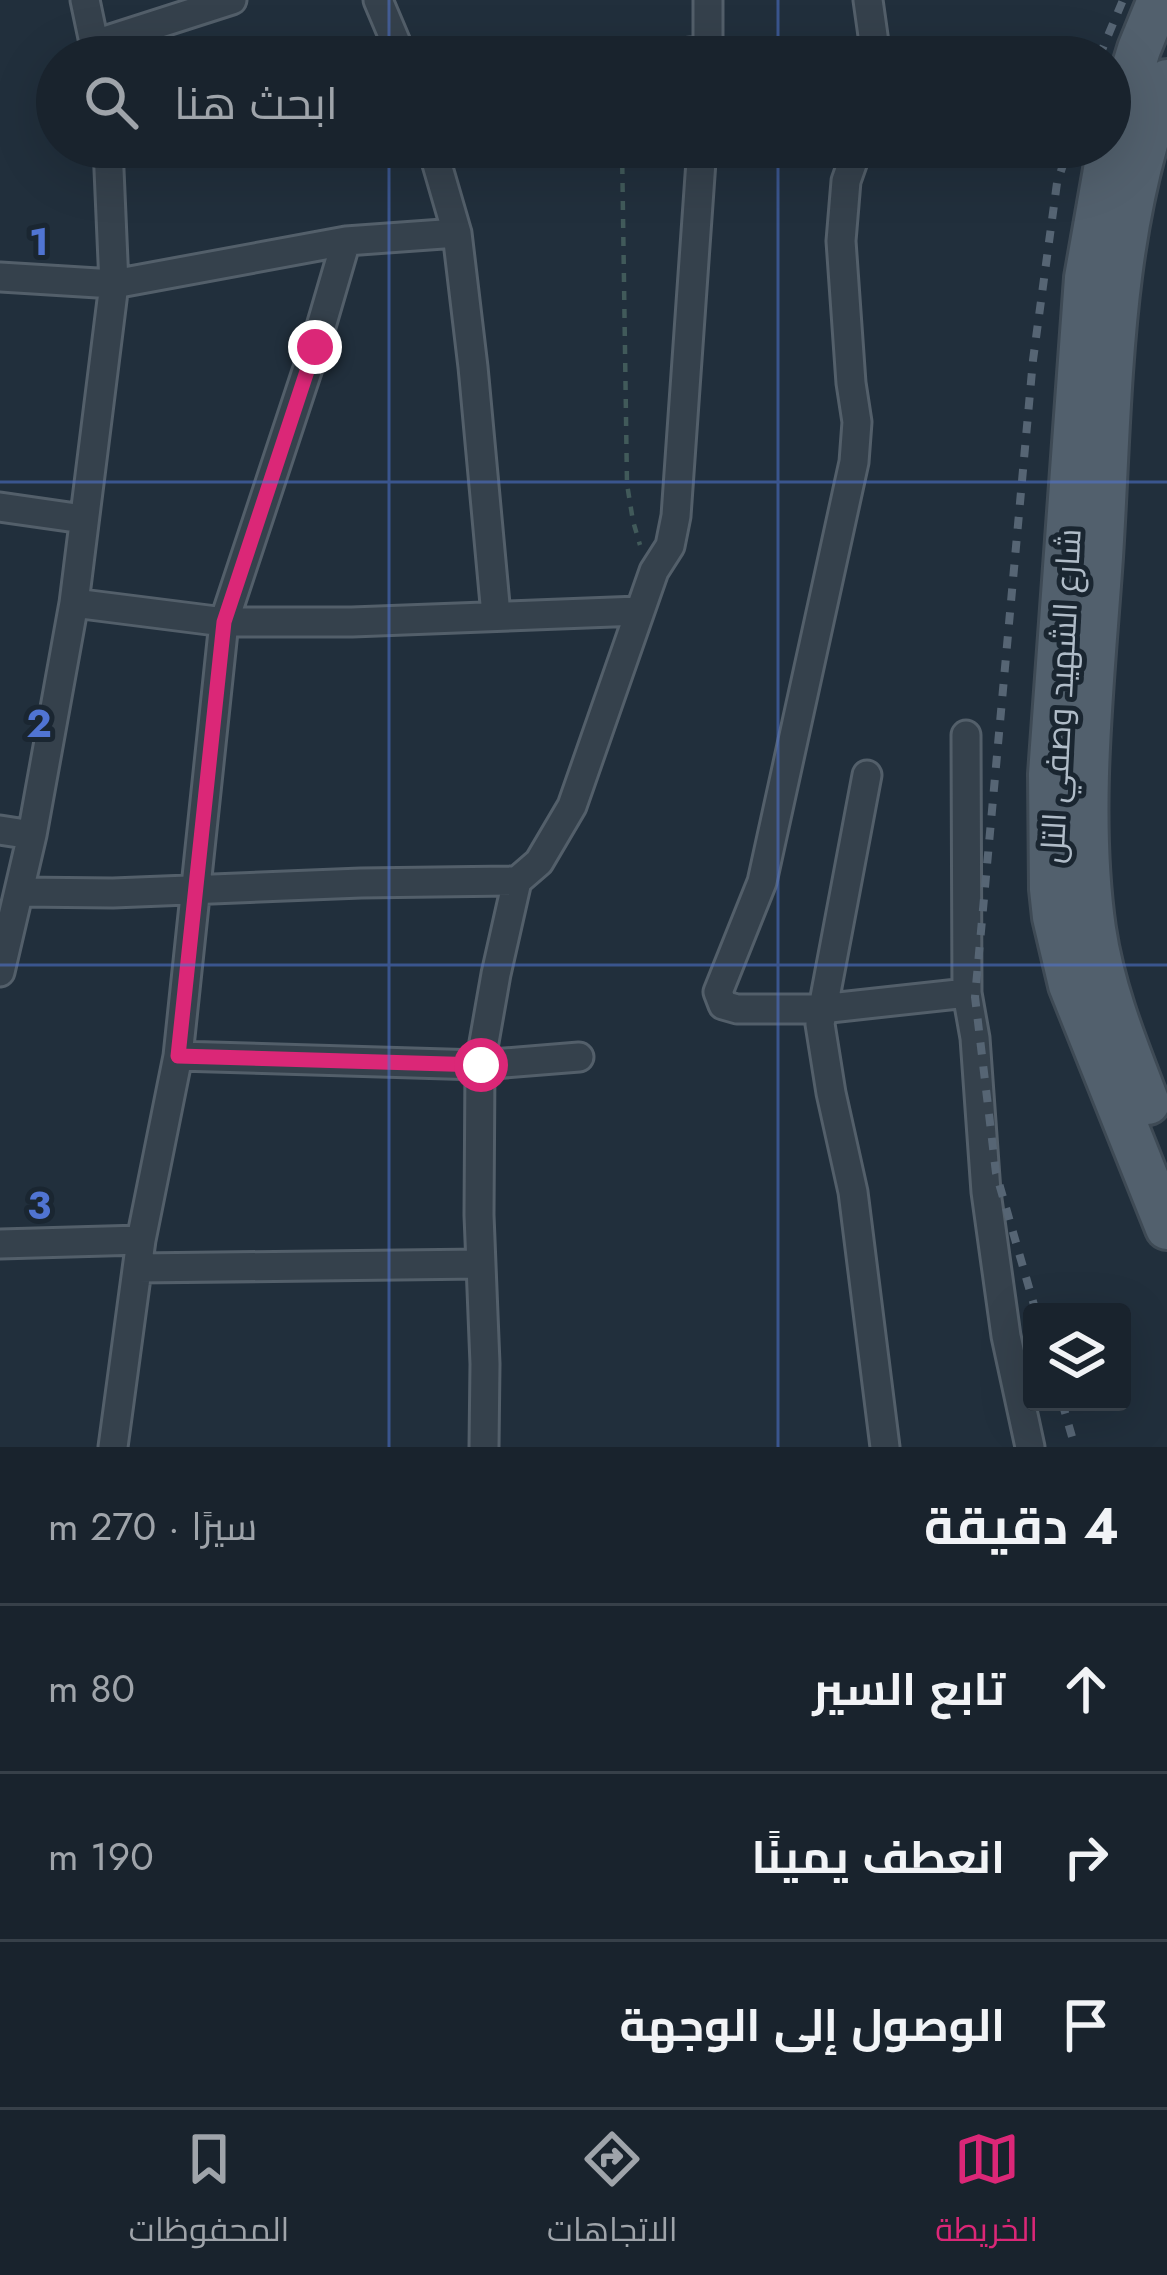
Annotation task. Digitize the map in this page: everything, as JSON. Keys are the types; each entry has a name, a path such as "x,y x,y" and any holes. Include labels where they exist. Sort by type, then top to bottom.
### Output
{"main road":[{"name":"شارع الشهيد وصفي التل","path":"1131,73 1159,0"},
{"name":"شارع الشهيد وصفي التل","path":"1167,81 1138,177 1117,312 1091,719 1088,846 1054,916 1070,985 1167,1228"},
{"name":"شارع الشهيد وصفي التل","path":"1106,168 1086,278 1051,774 1070,888 1167,1155"}],"street":[{"path":"85,0 93,36"},
{"path":"136,36 232,0"},
{"path":"378,0 394,36"},
{"path":"708,0 708,36"},
{"path":"868,0 873,36"},
{"path":"0,972 21,892 74,603 114,284 109,168"},
{"path":"438,168 457,233 496,615"},
{"path":"484,1447 481,1065 496,974 517,881 538,862 572,806 654,571 670,546 701,168"},
{"path":"851,168 842,242 857,422 854,462 762,882 718,992 729,1008 821,1009 967,993"},
{"path":"0,278 114,284 346,241 457,233"},
{"path":"113,1447 140,1254 178,1056 224,622 346,241"},
{"path":"0,507 83,519"},
{"path":"74,603 224,622 640,611"},
{"path":"966,734 967,993 975,1038 986,1192 1006,1336 1030,1447"},
{"path":"867,775 821,1009 822,1044 853,1192 885,1447"},
{"path":"0,830 32,835"},
{"path":"21,892 517,881"},
{"path":"178,1056 481,1065 579,1057"},
{"path":"0,1244 140,1254 481,1264"}],"path":[{"path":"622,168 628,484 638,541 654,571"}],"railway":[{"path":"1108,36 1123,0"},
{"path":"1033,1303 996,1173 975,997 1033,360 1062,168"},
{"path":"1065,1411 1075,1447"}],"route":[{"path":"315,347 224,622 178,1056 481,1065"}]}
